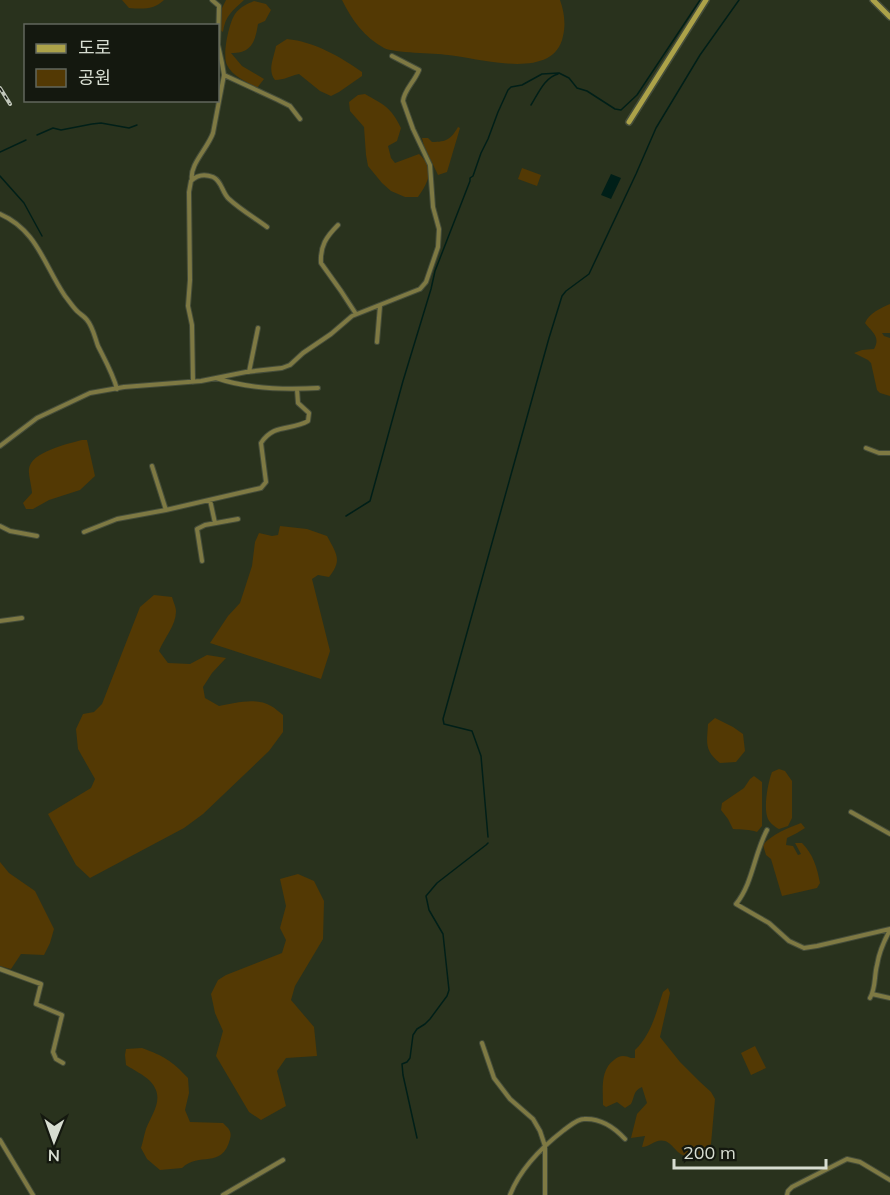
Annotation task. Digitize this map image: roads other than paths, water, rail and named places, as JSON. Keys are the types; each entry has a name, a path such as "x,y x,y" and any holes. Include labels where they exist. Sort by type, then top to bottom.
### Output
{"main road":[{"path":"629,122 706,0"},
{"path":"873,0 890,16"}],"street":[{"path":"212,0 219,6 219,24"},
{"path":"219,50 224,75 219,101"},
{"path":"0,446 37,418 90,393 193,382 290,365 356,314 420,289 426,282 436,254 439,229 433,207 430,165 403,101 403,97 419,70 392,56"},
{"path":"224,75 290,106 300,119"},
{"path":"192,180 192,169 210,142 219,102"},
{"path":"193,382 192,325 188,306 189,185 192,180 201,175 217,179 229,199 267,227"},
{"path":"0,214 15,222 30,236 39,248 56,282 77,311 88,321 117,389"},
{"path":"338,225 327,236 320,258 321,263 356,314"},
{"path":"377,342 380,306"},
{"path":"249,372 258,328"},
{"path":"215,378 233,384 280,389 318,388"},
{"path":"84,531 117,519 166,510 264,486 266,478 261,443 264,438 270,432 308,421 309,413 297,400 297,389"},
{"path":"866,448 879,453 890,453"},
{"path":"152,466 166,510"},
{"path":"210,500 215,524"},
{"path":"202,561 197,529 205,525 238,519"},
{"path":"0,526 10,531 37,536"},
{"path":"0,621 22,618"},
{"path":"851,812 890,834"},
{"path":"767,831 748,884 736,904 769,923 796,945 804,948 890,929"},
{"path":"890,929 879,952 871,996 890,998"},
{"path":"0,969 41,984 36,1004 62,1015 53,1052 56,1059 63,1063"},
{"path":"482,1043 494,1078 510,1099 533,1119 540,1131 545,1146 545,1195"},
{"path":"510,1195 526,1168 541,1149 575,1122 582,1119 605,1122 614,1127 625,1139"},
{"path":"0,1140 33,1195"},
{"path":"787,1195 792,1187 848,1159 860,1162 890,1180"},
{"path":"223,1195 283,1160"}],"water":[{"path":"611,174 621,178 611,199 601,195"}],"waterway":[{"path":"346,516 370,501 435,271 470,178 473,176 508,90 542,74 559,73 569,78 577,88 621,110 637,95 700,0"},
{"path":"488,837 481,756 472,731 444,724 443,719 549,338 562,296 589,274 656,128 700,55 739,0"},
{"path":"531,105 546,82 558,74"},
{"path":"37,135 53,128 61,130 101,123 129,128 137,125"},
{"path":"0,152 26,140"},
{"path":"0,176 24,203 42,236"},
{"path":"417,1138 402,1064 410,1058 413,1035 430,1019 449,990 443,934 429,910 426,896 437,883 488,843"}],"railway":[{"path":"0,88 10,104"}]}
